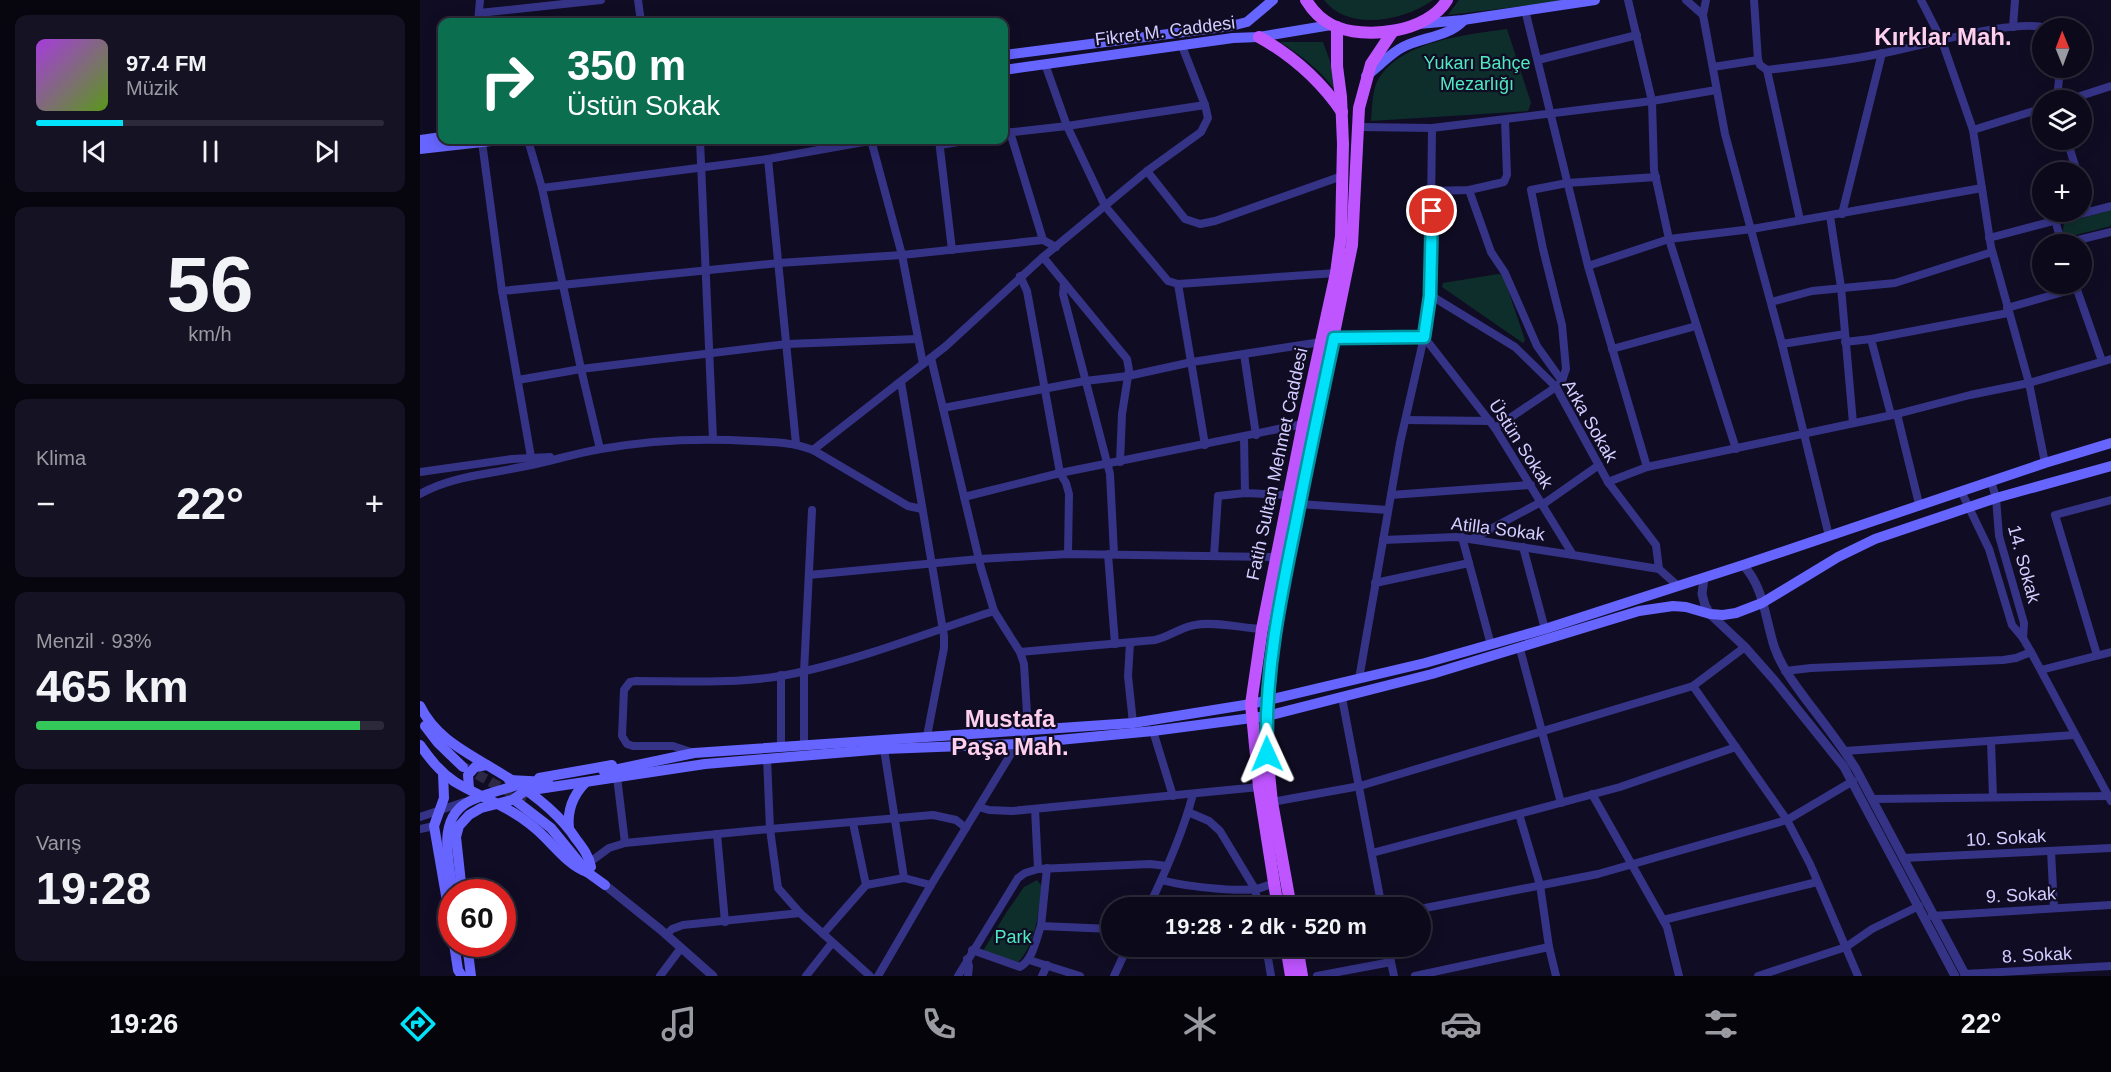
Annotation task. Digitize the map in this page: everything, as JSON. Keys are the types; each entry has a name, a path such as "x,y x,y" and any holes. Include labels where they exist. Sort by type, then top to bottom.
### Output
{"main road":[{"path":"1008,55 1231,26 1247,22 1273,0"},
{"path":"1306,0 1314,12 1334,26 1369,34 1393,31 1415,24 1433,16 1448,0"},
{"path":"1415,24 1463,20 1595,0"},
{"path":"1366,76 1402,47 1451,30 1463,20"},
{"name":"Fikret M. Caddesi","path":"1008,69 1334,26"},
{"name":"Fatih Sultan Mehmet Caddesi","path":"1276,897 1259,787 1251,704 1262,629 1336,273 1343,216 1342,113 1334,26"},
{"path":"1289,897 1272,802 1267,754 1267,716 1273,648 1299,504 1352,245 1359,108 1371,64 1393,31"},
{"path":"1259,37 1283,51 1305,68 1325,89 1342,113"},
{"path":"420,140 438,138"},
{"path":"420,149 464,144"},
{"path":"451,879 446,835 448,822 470,794 537,778 661,755 1134,723 1251,704 1359,679 1545,629 2044,463 2111,444"},
{"path":"461,879 456,837 459,826 469,815 496,803 586,782 705,764 884,749 1017,744 1153,731 1267,716 1520,649 1639,611 1662,606 1686,607 1710,614 1736,613 1762,603 1857,547 1896,531 1996,498 2111,466"},
{"path":"420,706 429,721 448,741 509,780 522,798 557,826 605,885"},
{"path":"420,718 438,743 462,769 438,751 420,728"},
{"path":"420,745 443,773 470,794 496,803 527,821 575,866 589,867"},
{"path":"509,780 545,783 694,753"},
{"path":"470,794 468,776 475,767 487,765"},
{"path":"443,773 444,798 435,826 444,879"},
{"path":"570,828 571,805 576,794 586,782"},
{"path":"522,798 547,807 570,828 589,867"},
{"path":"456,957 458,970 463,976"},
{"path":"461,957 463,976"},
{"path":"469,957 471,976"},
{"path":"1288,957 1291,976"},
{"path":"1299,957 1302,976"}],"street":[{"path":"478,18 480,0"},
{"path":"478,13 601,0"},
{"path":"638,0 640,18"},
{"path":"1628,0 1652,101 1656,177 1669,238 1736,449"},
{"path":"1686,0 1703,15"},
{"path":"1706,0 1703,15 1725,134 1805,432 1829,536"},
{"path":"1754,0 1758,60 1760,66 1767,70 1882,53 2013,27 2032,27"},
{"path":"1921,0 1942,41 1973,130 1989,238 2007,311 2029,383 2044,463"},
{"path":"2013,27 2015,0"},
{"path":"1525,10 1588,266 1647,466"},
{"path":"1538,60 1637,35"},
{"path":"813,450 924,364 1020,276 1147,171 1201,132 1208,118 1182,46"},
{"path":"1842,214 1882,53"},
{"path":"1713,67 1758,60"},
{"path":"1045,64 1067,126 1105,206 1164,279 1172,284 1178,284 1336,273"},
{"path":"1767,70 1800,220"},
{"path":"2092,92 2111,86"},
{"path":"1358,127 1432,129 1552,115 1716,90"},
{"path":"1008,132 1067,126 1205,105"},
{"path":"1973,130 2032,111"},
{"path":"1432,191 1469,190 1502,184 1505,180 1505,120"},
{"path":"1359,679 1400,443 1424,337 1430,296 1432,129"},
{"path":"1008,138 1043,240"},
{"path":"482,144 502,291 531,457"},
{"path":"529,144 542,188 600,449"},
{"path":"700,144 713,439"},
{"path":"542,188 768,159 851,144"},
{"path":"874,144 902,255 924,364"},
{"path":"940,144 952,250"},
{"path":"768,159 796,444"},
{"path":"1147,171 1185,219 1200,224 1215,221 1342,176"},
{"path":"1406,420 1492,424 1559,384 1566,369 1562,325 1531,190 1567,183 1656,177"},
{"path":"1588,266 1669,238 1752,229 1982,188"},
{"path":"1469,190 1491,252 1505,273 1537,346 1559,384"},
{"path":"2092,211 2111,206"},
{"path":"1830,216 1841,287 1853,423"},
{"path":"1989,238 2048,222"},
{"path":"2092,237 2111,232"},
{"path":"502,291 779,262 902,255 1043,240 1056,247"},
{"path":"1771,302 1812,291 1895,283 1992,252"},
{"path":"1043,257 1123,352 1128,364 1122,414 1120,462"},
{"path":"1020,276 1027,291 1060,473 1069,494 1068,554"},
{"path":"1064,283 1063,294 1112,487 1111,554 1114,644"},
{"path":"1178,284 1205,445"},
{"path":"1782,344 1845,338 1871,339 2007,311 2054,294"},
{"path":"2079,294 2102,361"},
{"name":"Arka Sokak","path":"1430,296 1515,347 1559,384 1608,482 1656,545 1659,569"},
{"path":"1612,349 1696,326"},
{"path":"1334,338 1424,337"},
{"name":"Üstün Sokak","path":"1424,337 1492,424 1573,555"},
{"path":"518,380 581,369 787,344 918,339"},
{"path":"1871,339 1919,504"},
{"path":"943,408 1085,381 1128,376 1192,362 1321,342"},
{"path":"1244,354 1256,435"},
{"path":"878,976 1017,744 1028,731 1024,664 1020,652 994,611 979,559 931,358"},
{"path":"1608,482 1647,466 1736,449 2029,383 2111,359"},
{"path":"902,382 944,648 927,736"},
{"path":"964,498 1060,473 1303,424"},
{"path":"1244,437 1245,493"},
{"path":"420,494 447,482 600,449 667,441 713,439 796,444 813,450 908,506 922,509"},
{"path":"420,472 531,457 570,456"},
{"path":"1472,539 1541,503 1599,465"},
{"name":"14. Sokak","path":"1991,481 1996,498 1999,536 2024,623 2023,638"},
{"path":"1391,495 1531,485"},
{"name":"14. Sokak","path":"1961,491 1989,549 2012,625 2031,652 2074,735 2110,797"},
{"path":"1214,556 1218,496 1245,493 1289,495"},
{"path":"2097,655 2055,515 2111,500"},
{"path":"1299,504 1388,510"},
{"path":"804,744 804,672 812,510"},
{"path":"1462,537 1491,645"},
{"name":"Atilla Sokak","path":"1383,540 1462,537 1573,555"},
{"path":"1523,547 1545,629"},
{"path":"809,575 979,559 1068,554 1277,557"},
{"path":"1573,555 1659,569 1678,586"},
{"path":"1375,582 1469,563"},
{"path":"1743,565 1757,582 1774,647 1785,671 1845,750 1873,799 1962,975"},
{"path":"1704,578 1702,594 1710,614 1745,647 1834,753 1853,781 1919,906 1962,975"},
{"path":"694,753 673,746 627,744 622,736 626,685 636,681 733,681 804,672 861,656 994,611"},
{"path":"1020,652 1130,643 1167,637 1201,624 1262,629"},
{"path":"1130,643 1128,676 1134,723"},
{"path":"1272,802 1360,786 1693,686 1745,647"},
{"path":"1520,649 1562,802"},
{"path":"1785,671 2003,660 2031,652"},
{"path":"2041,670 2111,652"},
{"path":"781,675 781,746"},
{"path":"1693,686 1787,820 1858,976"},
{"path":"1342,698 1380,897"},
{"path":"1153,731 1173,796"},
{"path":"1845,750 2074,735"},
{"path":"1991,741 1993,797"},
{"path":"1372,853 1620,787 1736,747"},
{"path":"884,749 904,878"},
{"path":"767,758 770,829 778,888 800,913 870,976"},
{"path":"617,777 625,843"},
{"path":"1431,907 1598,874 1787,820 1853,781"},
{"path":"979,807 999,811 1035,809 1259,787"},
{"path":"420,817 470,794"},
{"path":"1154,897 1162,880 1193,794"},
{"path":"1592,794 1667,927 1679,976"},
{"path":"1873,799 2110,797"},
{"path":"1035,809 1038,869"},
{"path":"1188,812 1215,825 1255,889 1257,897"},
{"path":"1519,814 1540,885 1549,947 1556,976"},
{"path":"589,867 609,848 625,843 933,815 956,820 966,828"},
{"path":"853,823 866,885"},
{"path":"420,829 435,826"},
{"path":"717,834 725,922"},
{"name":"10. Sokak","path":"1903,858 2111,848"},
{"path":"2051,851 2054,908"},
{"path":"958,976 1018,878 1025,873 1047,868 1150,864 1167,866"},
{"path":"972,950 1023,967 1029,960 1041,926 1047,868"},
{"path":"823,934 866,885 904,878 931,885"},
{"path":"1162,880 1224,888 1255,889 1274,883"},
{"path":"1663,920 1817,882"},
{"path":"605,885 713,976"},
{"name":"9. Sokak","path":"1932,916 2111,905"},
{"path":"1758,976 1846,947 1872,929 1919,906"},
{"path":"666,935 672,929 683,925 800,913"},
{"path":"1041,926 1101,929"},
{"path":"806,976 832,943"},
{"path":"1415,976 1549,947"},
{"path":"660,976 681,948"},
{"path":"1114,976 1123,957"},
{"path":"1268,957 1271,976"},
{"path":"1390,957 1394,976"},
{"path":"967,959 968,976"},
{"path":"1029,960 1080,976"},
{"path":"1317,976 1391,962"},
{"path":"1042,976 1047,965"},
{"name":"8. Sokak","path":"1962,975 2111,966"},
{"path":"2102,967 2102,976"}],"green space":[{"path":"1324,0 1433,0 1392,18 1362,20 1335,10"},
{"path":"1459,0 1574,0 1448,15"},
{"name":"Yukarı Bahçe Mezarlığı","path":"1507,29 1531,103 1528,111 1371,121 1376,84 1399,58 1433,43"},
{"path":"1280,42 1323,42 1330,61 1335,90 1310,63"},
{"path":"2111,210 2111,226 2080,234 2062,234 2064,223 2092,222 2092,215"},
{"path":"1503,275 1525,340 1523,343 1442,287 1443,283"},
{"name":"Park","path":"1037,880 1042,886 1038,917 1033,937 1024,955 1017,964 983,951 1024,887"}],"tunnel":[{"path":"464,767 527,802"}],"district":[{"name":"Kırklar Mah.","path":"1943,37"},
{"name":"Mustafa Paşa Mah.","path":"1010,733"}],"route":[{"path":"1267,754 1266,730 1273,648 1288,559 1334,338 1424,337 1430,296 1432,211"}]}
